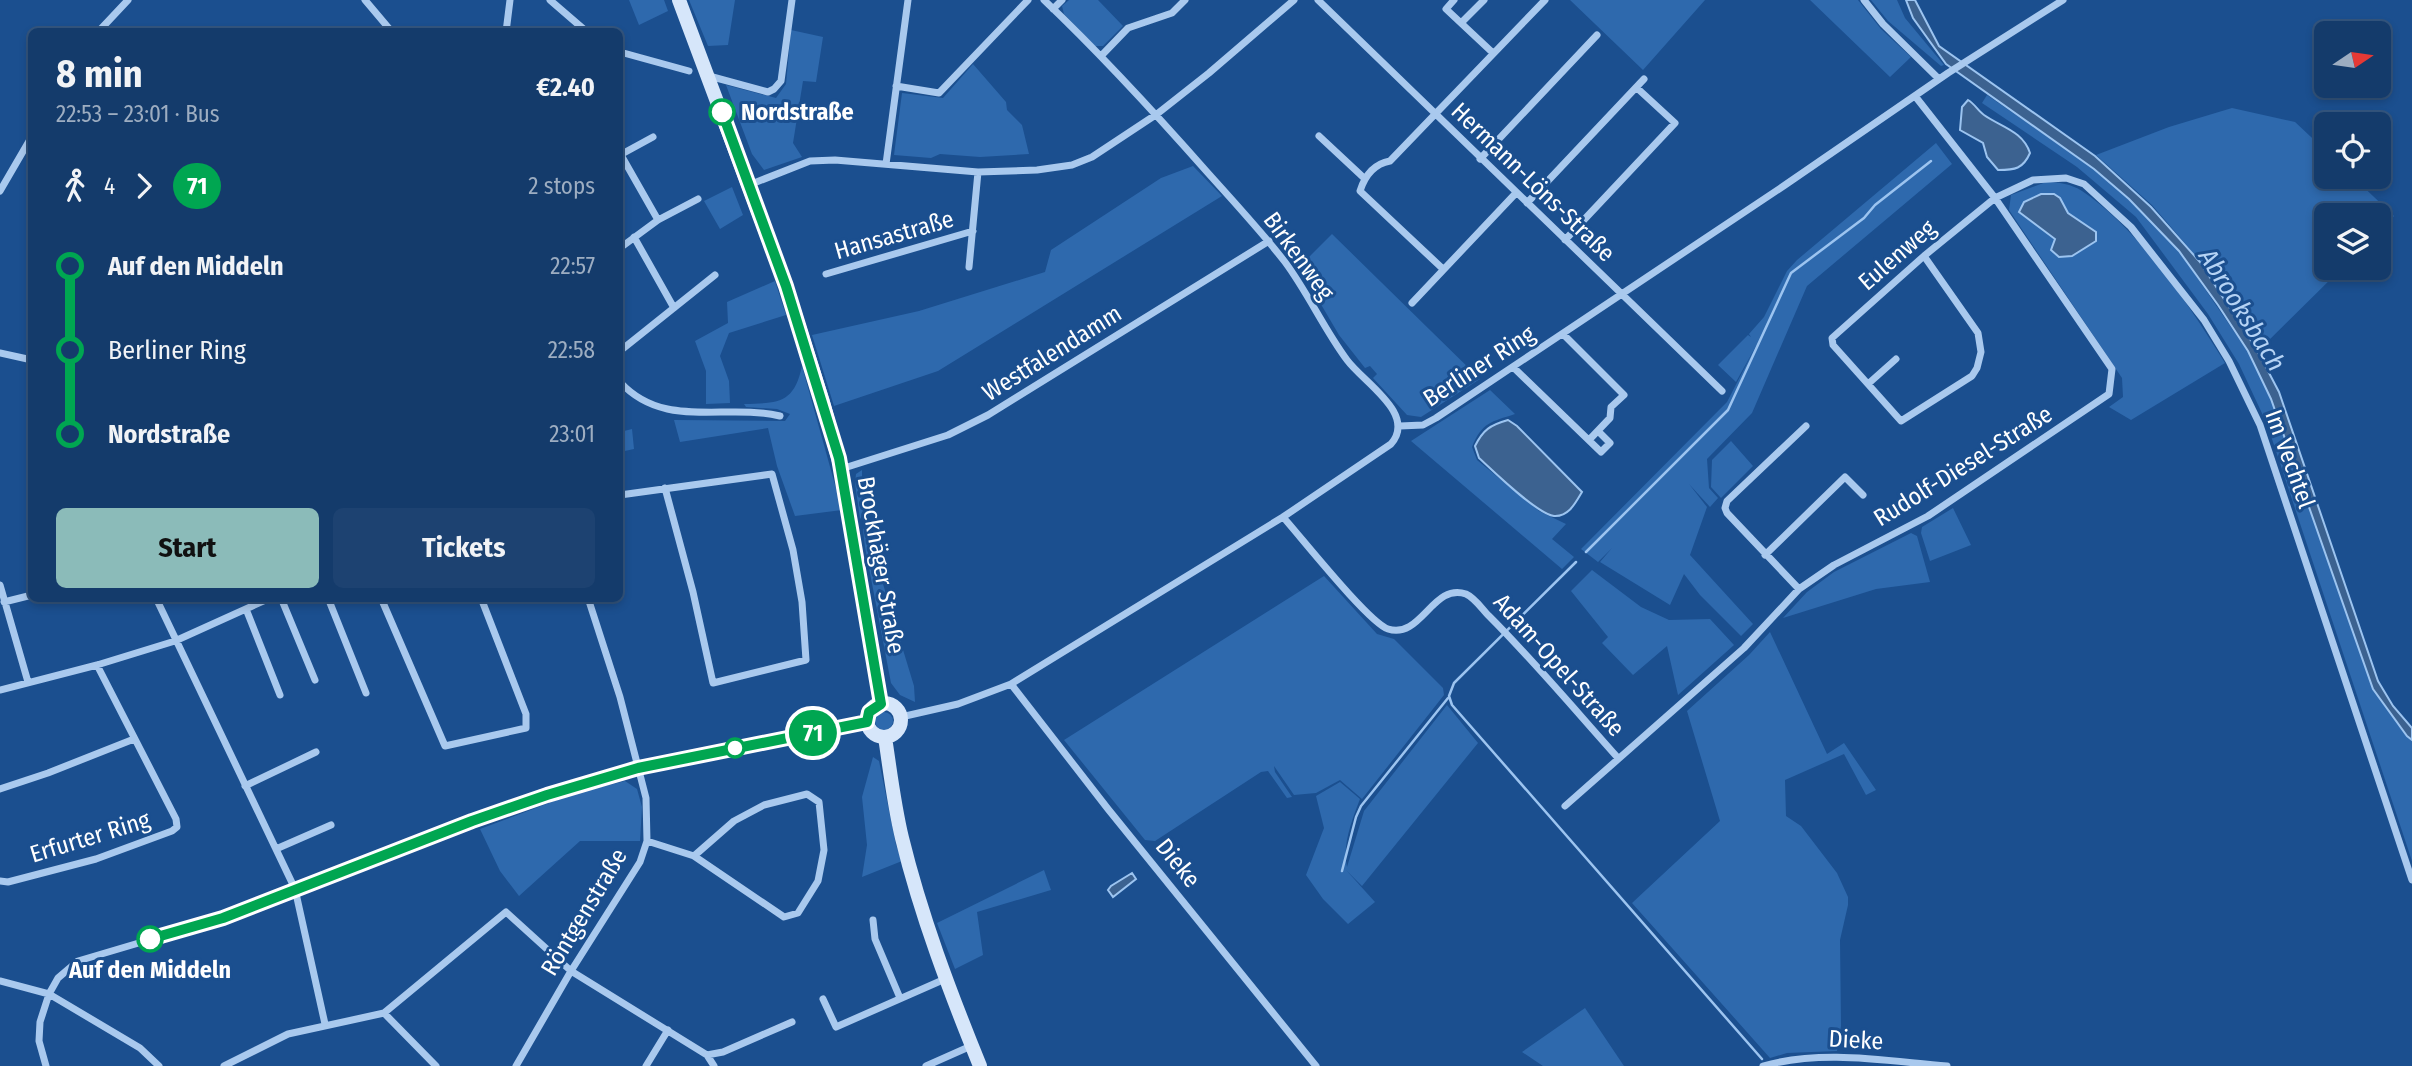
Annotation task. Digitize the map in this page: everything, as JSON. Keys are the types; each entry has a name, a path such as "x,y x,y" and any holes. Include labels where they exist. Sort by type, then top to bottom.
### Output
{"street":[{"path":"102,28 128,0"},
{"path":"365,0 389,28"},
{"path":"506,28 510,0"},
{"path":"550,0 582,28"},
{"name":"Brockhäger Straße","path":"679,0 790,297 842,470 881,704"},
{"path":"709,76 768,92 774,89 781,81 792,0"},
{"path":"886,164 908,0"},
{"path":"896,86 939,93 1028,0"},
{"name":"Birkenweg","path":"1044,0 1102,55 1269,241 1303,288 1347,361 1396,412 1400,426"},
{"path":"1053,9 1062,0"},
{"path":"1102,55 1128,28 1172,13 1185,0"},
{"path":"749,184 810,161 835,160 978,172 1037,170 1072,165 1093,157 1157,114 1209,74 1294,0"},
{"name":"Hermann-Löns-Straße","path":"1318,0 1722,391"},
{"path":"1454,0 1446,9 1493,54"},
{"path":"1461,23 1484,0"},
{"path":"1443,269 1360,191 1364,178 1379,163 1390,161 1545,0"},
{"path":"1864,0 1883,24 1939,79"},
{"name":"Berliner Ring","path":"901,717 958,704 1011,684 1283,517 1391,444 1398,436 1400,426 1423,425 1563,334 1948,73 2063,0"},
{"path":"1480,159 1597,35"},
{"path":"623,53 689,71"},
{"path":"1527,203 1644,79"},
{"path":"1564,240 1675,123 1637,88"},
{"name":"Rudolf-Diesel-Straße","path":"1565,806 1744,648 1799,589 1834,565 1928,516 2109,394 2112,369 1995,198 1915,96"},
{"path":"1319,136 1364,178"},
{"path":"623,153 653,137"},
{"path":"0,191 28,143"},
{"path":"623,160 658,220"},
{"name":"Hansastraße","path":"970,267 978,172"},
{"name":"Im Vechtel","path":"1995,198 2032,180 2066,178 2084,184 2131,227 2204,320 2229,361 2260,425 2412,880"},
{"path":"1412,303 1517,193"},
{"name":"Eulenweg","path":"1868,384 1833,345 1832,338 1924,256 1995,198"},
{"path":"623,246 658,220 698,199"},
{"name":"Hansastraße","path":"826,275 973,232"},
{"path":"634,237 674,308"},
{"name":"Westfalendamm","path":"842,470 948,435 988,415 1269,241"},
{"path":"1896,359 1868,384 1901,421 1972,376 1977,368 1981,352 1978,333 1924,256"},
{"path":"623,349 715,275"},
{"path":"1563,334 1624,395 1611,407 1610,418 1589,440"},
{"path":"0,353 28,359"},
{"path":"1513,367 1601,452 1610,443 1598,431"},
{"path":"623,386 629,393 656,408 673,411 756,412 780,416"},
{"path":"1799,589 1765,555 1725,508 1727,502 1806,426"},
{"path":"623,495 665,488 772,474 796,563 806,660 713,683 693,592 665,488"},
{"path":"1765,555 1845,477 1863,495"},
{"name":"Adam-Opel-Straße","path":"1283,517 1369,614 1389,629 1409,627 1443,596 1466,594 1513,639 1618,758"},
{"path":"0,585 28,682"},
{"path":"4,602 28,596"},
{"path":"158,602 295,889 325,1024"},
{"path":"0,690 175,641 262,602"},
{"path":"283,602 315,680"},
{"path":"330,602 366,693"},
{"path":"383,602 445,746 526,728 526,714 483,602"},
{"name":"Röntgenstraße","path":"516,1066 571,971 640,862 647,841 646,798 620,697 589,602"},
{"path":"246,610 280,695"},
{"name":"Erfurter Ring","path":"0,881 8,882 96,859 177,827 176,819 97,665"},
{"name":"Dieke","path":"1011,684 1108,809 1317,1066"},
{"path":"881,704 896,708 901,717 901,723 895,733 885,737 875,734 867,722 869,712 881,704"},
{"path":"46,1066 39,1041 40,1022 49,994 58,978 78,961 223,918 497,812 638,768 867,722"},
{"path":"885,737 902,836 919,900 945,979 980,1066"},
{"path":"0,789 134,739"},
{"path":"245,786 316,752"},
{"path":"647,841 694,856 783,917 799,913 818,881 824,850 819,802 807,794 764,805 734,821 694,856"},
{"path":"276,849 331,825"},
{"path":"224,1066 288,1034 384,1013 506,912 571,971 707,1055 714,1066"},
{"path":"873,920 875,939 900,998"},
{"path":"823,999 835,1027 945,979"},
{"path":"0,981 49,994 140,1048 159,1066"},
{"path":"384,1013 436,1066"},
{"path":"707,1055 723,1052 792,1022"},
{"path":"646,1066 668,1030"},
{"path":"926,1066 972,1046"},
{"name":"Dieke","path":"1763,1066 1790,1060 1840,1056 1947,1066"}],"shaded area":[{"path":"629,0 664,0 668,11 639,25"},
{"path":"689,0 735,0 728,45 708,46"},
{"path":"1069,0 1098,0 1123,26 1103,46 1095,46 1064,14 1062,6"},
{"path":"1570,0 1705,0 1643,70"},
{"path":"1810,0 1858,0 1881,29 1911,57 1890,77"},
{"path":"1871,0 1897,0 1905,18 1944,65 1941,66 1888,21"},
{"path":"1906,0 1915,0 1939,46 2095,156 2151,207 2200,262 2257,350 2279,392 2378,681 2393,706 2412,728 2412,740 2373,689 2271,399 2248,351 2218,305 2179,251 2129,199 2094,169 1946,64 1913,18"},
{"path":"791,30 823,37 816,82 803,81 793,143 802,157 764,170 752,154 726,85 776,98 786,84"},
{"path":"973,64 1006,102 1007,110 1022,125 1029,154 980,157 940,154 931,158 894,155 902,93 943,98"},
{"path":"1987,95 2094,169 2129,199 2179,251 2248,352 2271,399 2373,689 2412,740 2412,861 2267,424 2239,364 2208,314 2136,217 2077,167 1982,103"},
{"path":"1968,100 1984,115 2022,139 2030,153 2021,165 2014,169 1998,170 1987,157 1983,143 1960,130 1962,107"},
{"path":"2232,108 2295,122 2314,140 2314,189 2366,189 2380,203 2314,203 2314,280 2330,280 2260,349 2201,262 2152,205 2096,155 2169,127"},
{"path":"1936,143 1952,164 1807,286 1752,413 1707,459 1709,488 1718,498 1710,507 1689,484 1707,507 1690,555 1753,624 1741,636 1700,595 1684,574 1670,605 1600,562 1612,548 1598,562 1581,549 1727,402 1757,344 1736,382 1718,365 1748,335 1751,337 1749,334 1764,317 1787,271"},
{"path":"1193,166 1222,196 938,371 834,406 812,335 919,311 1045,272 1051,250 1161,178"},
{"path":"2046,182 2060,183 2078,189 2103,207 2123,225 2161,269 2225,363 2131,420 2109,407 2123,397 2122,378 2009,210 2011,195","holes":["2060,198 2068,213 2091,228 2055,239 2019,212"]},
{"path":"732,187 743,215 720,229 704,201"},
{"path":"2041,194 2054,194 2060,198 2068,213 2096,232 2096,241 2072,256 2059,257 2051,250 2055,239 2019,212 2024,202"},
{"path":"1332,234 1480,379 1421,417 1407,415 1373,378 1377,374 1370,366 1365,368 1339,335 1299,267"},
{"path":"775,281 786,315 729,333 720,356 729,381 730,403 706,404 706,371 695,341 728,323 727,302"},
{"path":"802,366 842,510 795,516 777,466 768,428 680,442 674,420 785,421 790,414 777,409 746,407 744,404 783,399 794,388"},
{"path":"1490,390 1515,414 1493,421 1480,432 1472,447 1477,460 1539,511 1566,524 1552,539 1574,557 1562,569 1411,441"},
{"path":"1508,420 1582,492 1564,514 1554,516 1537,508 1479,458 1475,446 1484,432"},
{"path":"632,429 634,449 623,451 623,431"},
{"path":"1731,441 1753,466 1721,498 1711,487 1712,460"},
{"path":"862,470 864,513 860,519 855,483 856,474"},
{"path":"1953,508 1971,545 1930,561 1921,533 1922,527"},
{"path":"866,528 914,686 915,702 900,695 891,683 865,547 863,529"},
{"path":"1911,533 1917,536 1930,582 1876,589 1783,618 1807,592 1834,572"},
{"path":"1592,570 1641,607 1669,620 1710,619 1734,645 1678,695 1667,646 1633,675 1602,643 1608,637 1571,591"},
{"path":"1324,576 1377,634 1394,639 1443,688 1444,695 1362,799 1340,780 1316,793 1294,795 1274,766 1275,772 1292,797 1287,798 1268,771 1261,772 1155,841 1145,840 1064,740"},
{"path":"1770,632 1827,754 1844,743 1876,790 1866,795 1844,754 1785,780 1786,816 1801,826 1837,873 1848,897 1848,905 1840,940 1841,1026 1837,1051 1787,1053 1770,1058 1632,903 1720,821 1687,711 1749,655"},
{"path":"1447,705 1478,743 1362,886 1346,870 1375,902 1348,924 1323,899 1306,875 1324,828 1316,796 1340,782 1360,799 1347,841 1347,867 1364,811"},
{"path":"880,712 888,712 893,721 891,728 880,730 875,725 875,717"},
{"path":"873,757 879,761 896,845 902,861 862,877 867,845 862,797"},
{"path":"625,781 637,789 642,807 640,841 580,841 519,896 500,871 480,829 570,795"},
{"path":"1044,870 1051,890 977,912 983,955 955,969 937,923"},
{"path":"1132,873 1136,879 1113,897 1108,890 1111,886"},
{"path":"1585,1008 1624,1066 1543,1066 1522,1052"}],"waterway":[{"path":"1586,552 1728,410 1791,273 1864,218 1875,205 1931,161"},
{"path":"1576,562 1454,683 1449,696 1452,705 1762,1059"},
{"path":"1342,871 1361,806 1448,698"}],"bus line":[{"name":"71","path":"150,939 223,918 472,821 547,795 638,768 867,722 872,708 881,704 839,458 786,286 722,112"}],"place":[{"name":"Nordstraße","path":"722,112"},
{"name":"Auf den Middeln","path":"150,939"}],"water label":[{"name":"Abrooksbach","path":"2242,310"}]}
